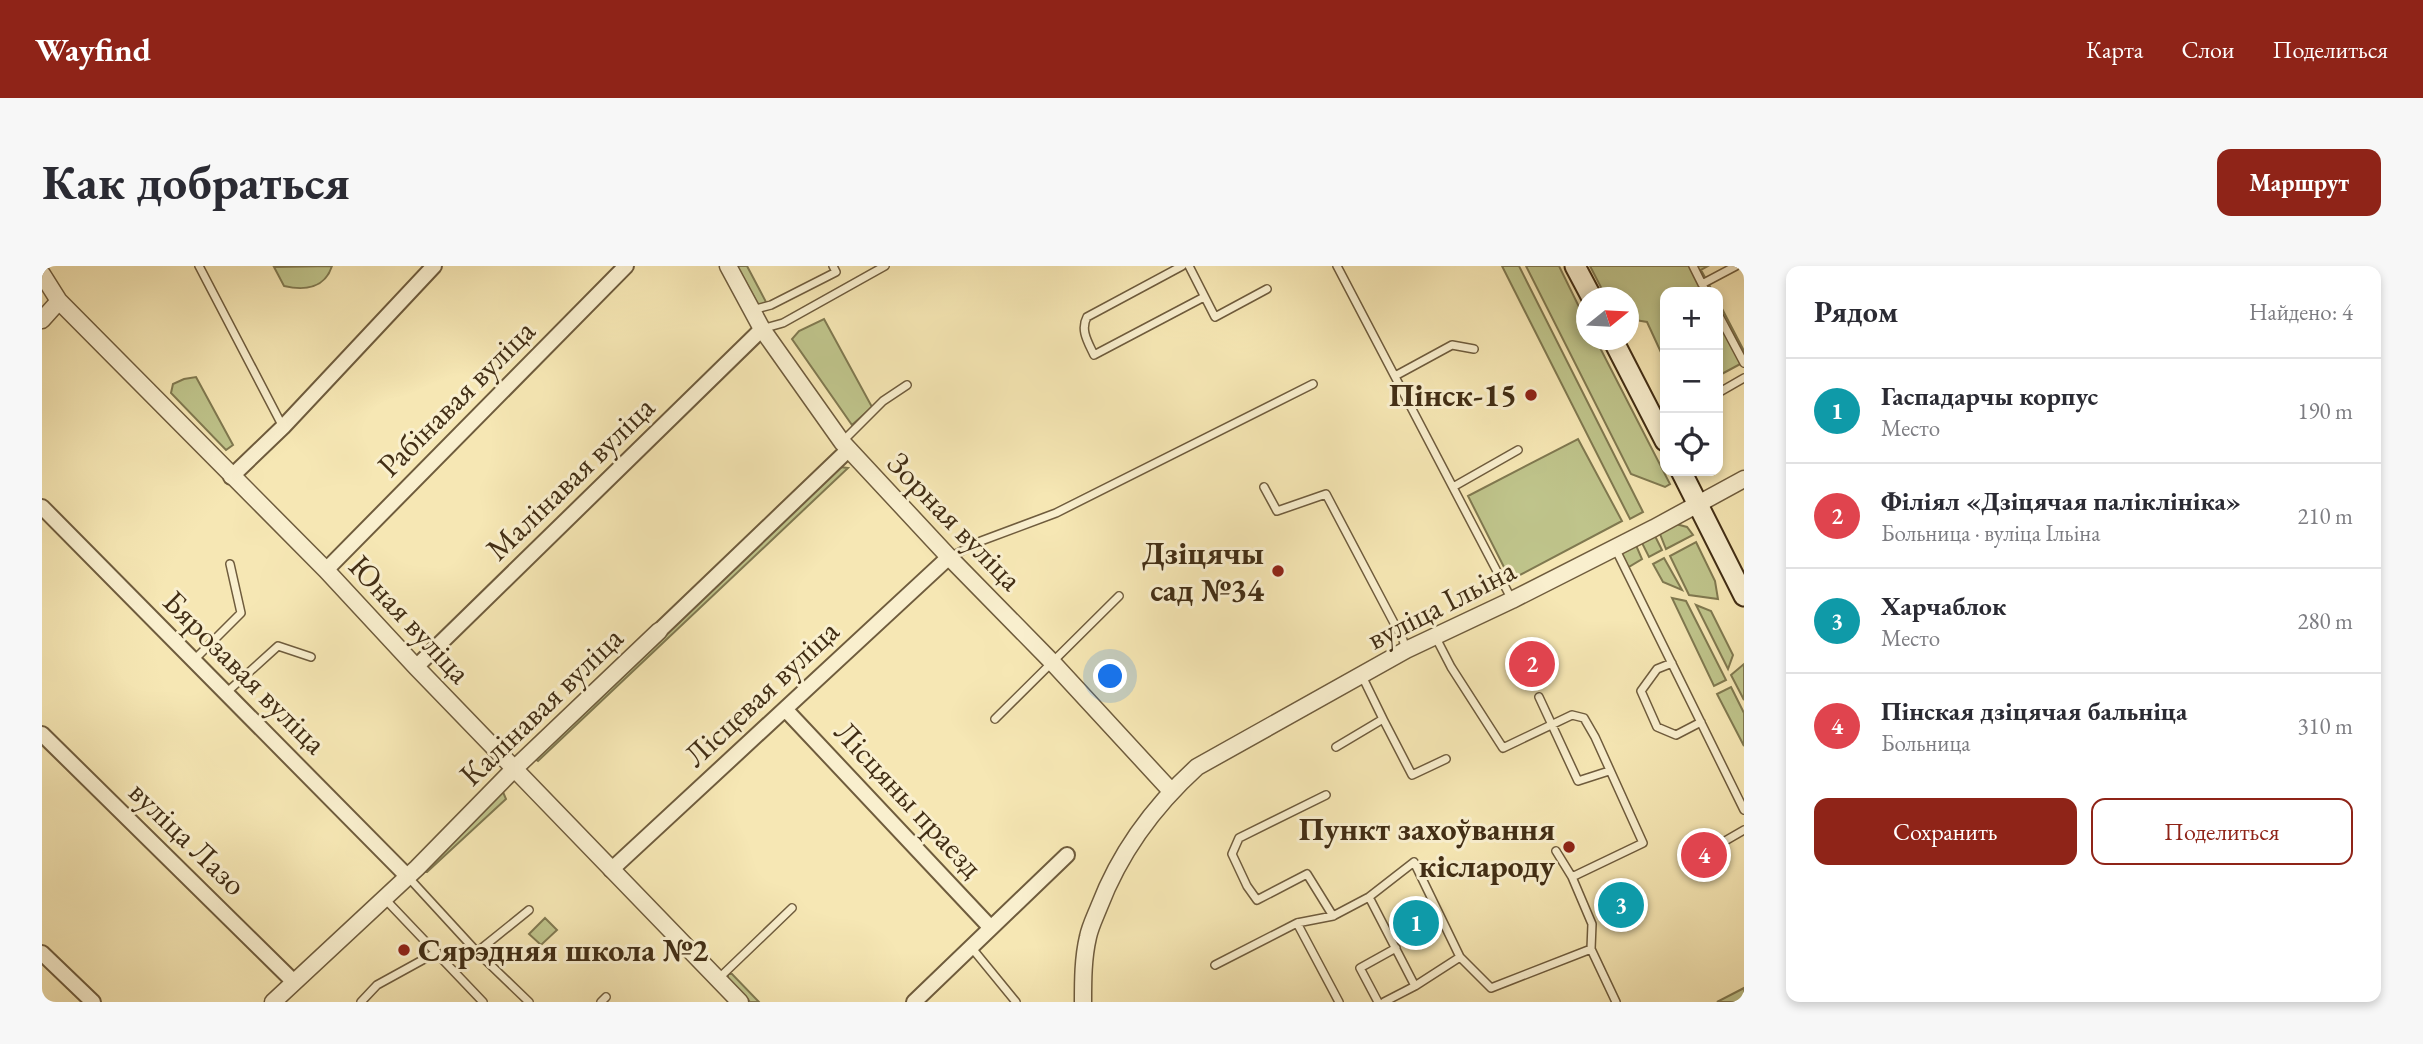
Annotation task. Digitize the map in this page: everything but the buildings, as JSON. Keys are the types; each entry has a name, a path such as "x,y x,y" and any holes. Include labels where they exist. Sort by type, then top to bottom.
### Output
{"main road":[{"path":"1575,266 1586,287"},
{"path":"1619,350 1660,419"},
{"path":"1684,476 1744,596"}],"street":[{"path":"231,477 283,426 433,266"},
{"name":"Рабінавая вуліца","path":"326,570 626,266"},
{"name":"Зорная вуліца","path":"728,266 762,329 845,446 1053,663 1171,791"},
{"name":"Юная вуліца","path":"42,274 59,301 326,570 416,667 740,1002"},
{"path":"42,320 59,301"},
{"name":"Малінавая вуліца","path":"416,667 762,329"},
{"name":"Калінавая вуліца","path":"273,1002 408,877 514,769 659,631 845,446"},
{"name":"вуліца Ільіна","path":"1083,1002 1088,936 1110,879 1131,842 1171,791 1197,767 1406,650 1512,600 1744,479"},
{"name":"Бярозавая вуліца","path":"42,507 408,877"},
{"name":"Лісцевая вуліца","path":"611,870 949,557"},
{"name":"Лісцяны праезд","path":"785,709 991,928"},
{"name":"вуліца Лазо","path":"42,734 294,982"},
{"path":"914,1002 1067,855"},
{"path":"42,953 93,1002"}],"lane":[{"path":"199,266 283,426"},
{"path":"751,311 771,305 836,272 833,266"},
{"path":"762,329 783,323 885,266"},
{"path":"1182,266 1087,317 1083,331 1094,355 1204,297"},
{"path":"1189,266 1214,317 1267,289"},
{"path":"1337,266 1512,600"},
{"path":"1693,266 1704,287"},
{"path":"1702,284 1736,266"},
{"path":"1723,323 1744,363"},
{"path":"1395,376 1452,345 1474,349"},
{"path":"1723,390 1744,378"},
{"path":"949,557 981,541 1056,513 1313,384"},
{"path":"845,446 883,401 907,385"},
{"path":"1453,487 1518,450"},
{"path":"1264,487 1277,511 1326,494 1403,639 1406,650"},
{"path":"1614,548 1744,810"},
{"path":"194,660 241,613 230,564"},
{"path":"995,719 1119,596"},
{"path":"1435,635 1451,667 1503,748 1572,715 1584,718 1595,737 1643,843 1572,877"},
{"path":"226,693 278,646 311,657"},
{"path":"1672,663 1657,668 1641,691 1657,727 1676,735 1701,723"},
{"path":"1362,676 1412,775 1446,759"},
{"path":"1539,697 1578,781 1609,771"},
{"path":"1336,747 1383,719"},
{"path":"1326,795 1239,838 1232,853 1256,900 1307,874 1333,916"},
{"path":"1725,841 1744,830"},
{"path":"1556,851 1572,877 1592,924 1591,949 1616,1002"},
{"path":"1215,965 1297,923 1333,916 1369,897 1414,862 1460,957 1491,988 1591,949"},
{"path":"408,877 477,952 529,1002"},
{"path":"1369,897 1415,986"},
{"path":"385,899 483,1002"},
{"path":"718,979 792,908"},
{"path":"477,952 529,910"},
{"path":"1297,923 1339,1002"},
{"path":"971,947 1016,1002"},
{"path":"1378,1002 1360,968 1395,948"},
{"path":"361,1002 377,985 438,953"},
{"path":"1384,1002 1460,957"}],"green space":[{"path":"332,266 324,279 307,288 284,286 274,267"},
{"path":"737,266 747,266 766,302 759,306"},
{"path":"1502,266 1519,266 1643,512 1630,519"},
{"path":"1526,266 1559,266 1576,301 1576,350 1601,350 1660,465 1660,476 1666,476 1670,484 1665,487 1631,474"},
{"path":"1590,266 1708,266 1701,270 1710,287 1660,287 1660,350 1647,322 1639,321 1639,287 1601,287"},
{"path":"1723,311 1744,351 1744,362 1723,373"},
{"path":"824,319 872,407 852,425 792,339 799,331"},
{"path":"196,377 233,445 226,450 171,393 173,384"},
{"path":"1578,439 1622,521 1518,576 1508,575 1468,496"},
{"path":"840,467 848,468 538,761 535,759"},
{"path":"1672,523 1687,527 1693,535 1666,549 1658,529"},
{"path":"1653,532 1662,550 1649,557 1640,539"},
{"path":"1696,542 1715,581 1718,599 1689,595 1670,556"},
{"path":"1635,543 1642,559 1627,568 1620,554 1623,549"},
{"path":"1664,558 1682,590 1663,582 1653,564"},
{"path":"1672,598 1686,601 1726,680 1714,686"},
{"path":"1696,605 1711,611 1733,655 1728,669"},
{"path":"1744,664 1744,700 1731,675"},
{"path":"1731,687 1744,713 1744,746 1717,694"},
{"path":"503,792 506,799 424,872 423,869"},
{"path":"545,918 557,930 541,945 529,934"},
{"path":"728,974 732,974 759,1002 750,1002 728,979"},
{"path":"1744,988 1744,1000 1717,1002"}],"place":[{"name":"Пінск-15","path":"1531,395"},
{"name":"Дзіцячы сад №34","path":"1278,571"},
{"name":"Філіял «Дзіцячая паліклініка»","path":"1532,664"},
{"name":"Пункт захоўвання кіслароду","path":"1569,847"},
{"name":"Пінская дзіцячая бальніца","path":"1704,855"},
{"name":"Харчаблок","path":"1621,905"},
{"name":"Гаспадарчы корпус","path":"1416,923"},
{"name":"Сярэдняя школа №2","path":"404,950"}]}
